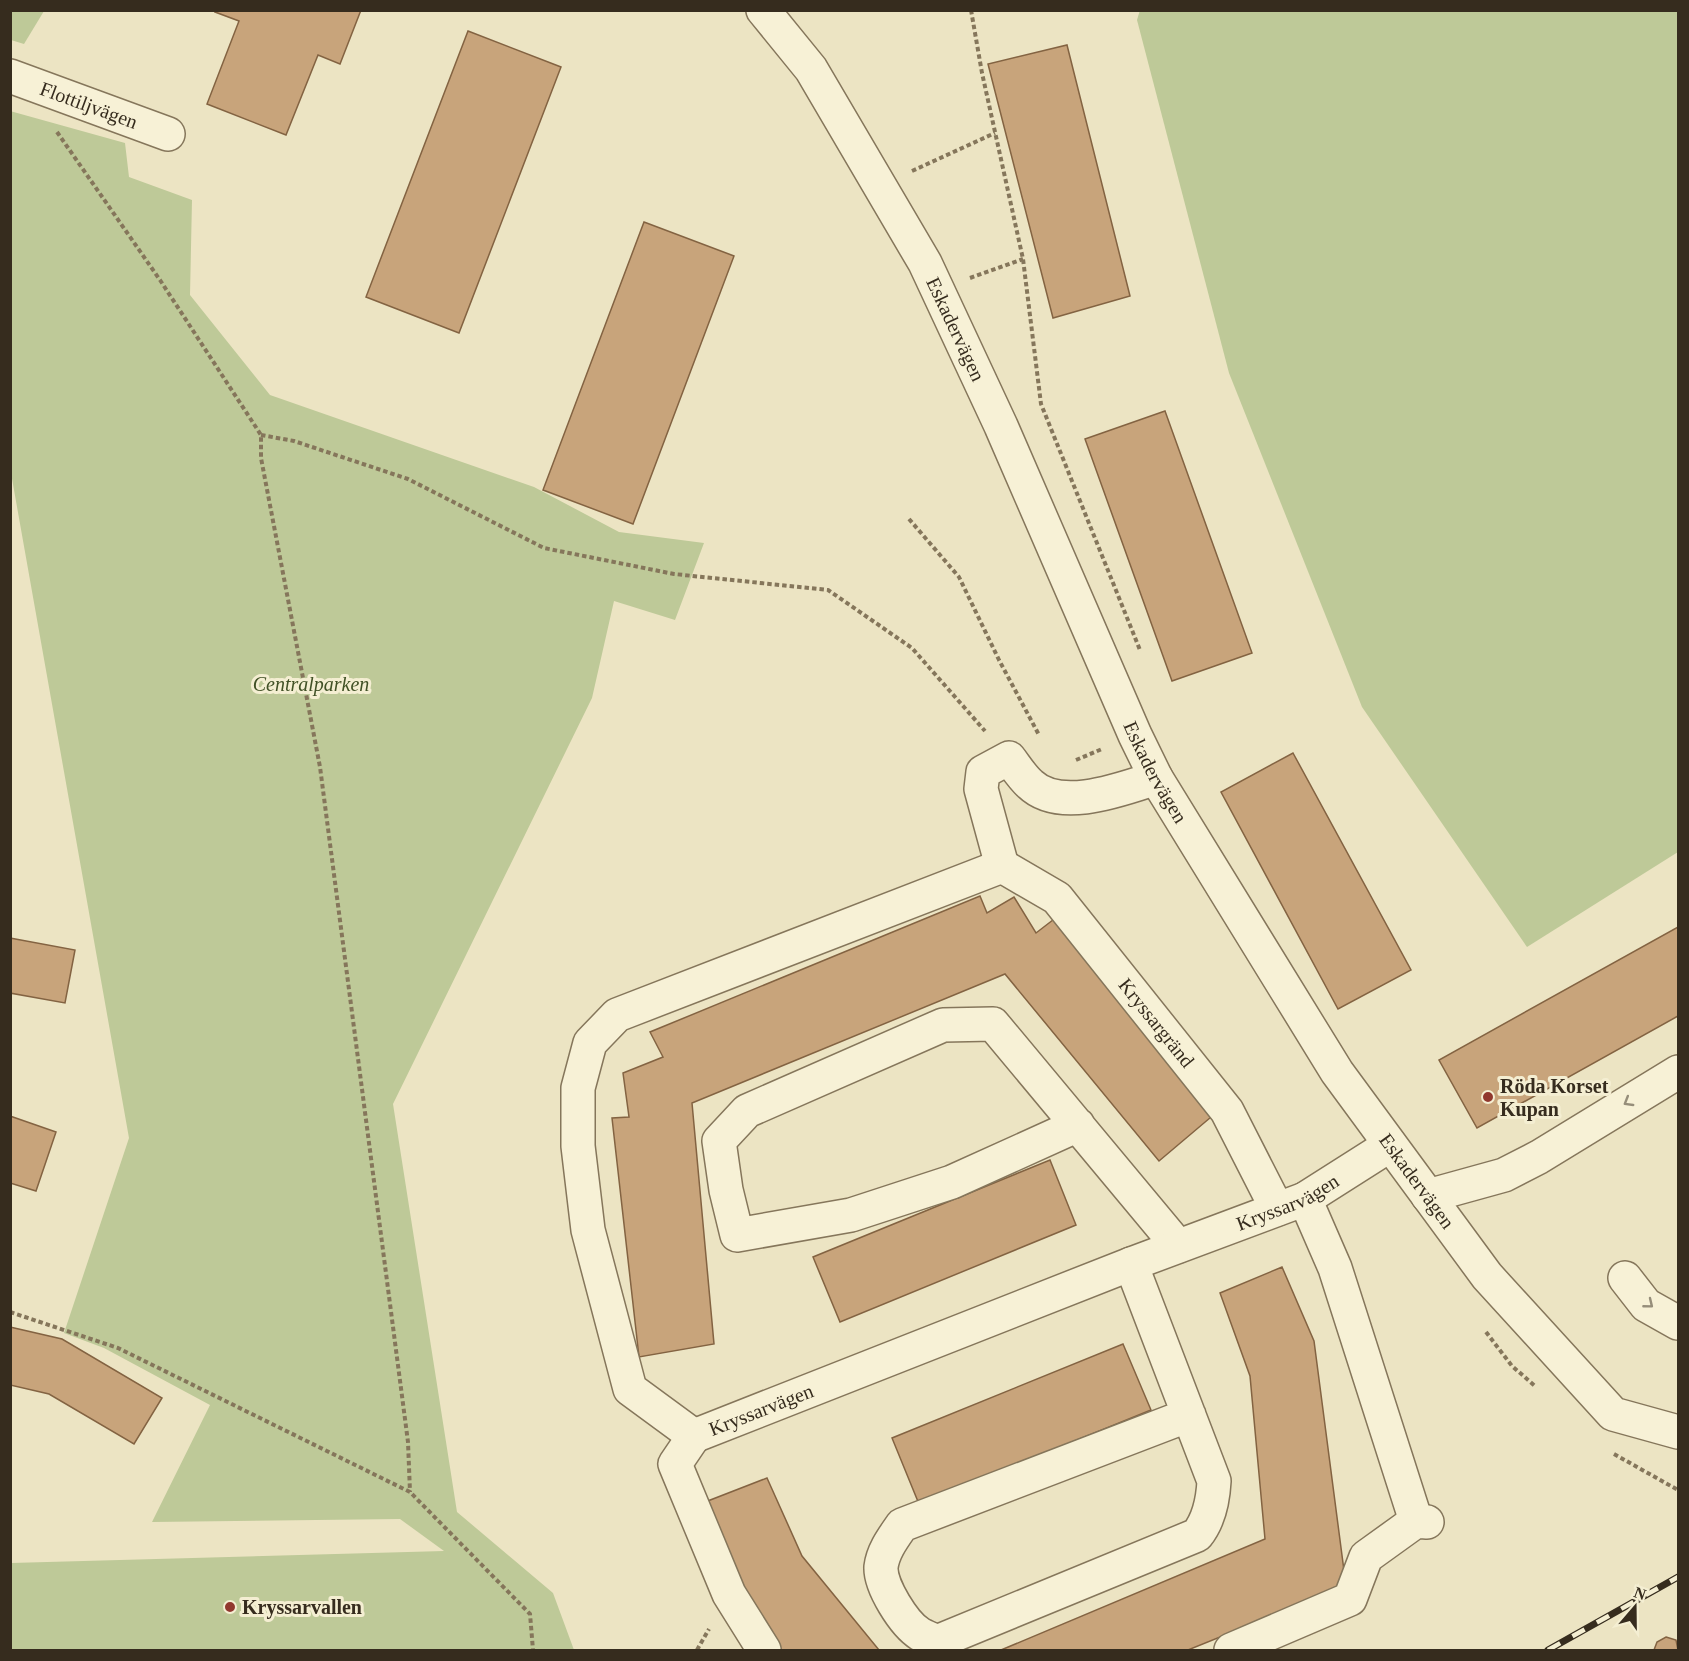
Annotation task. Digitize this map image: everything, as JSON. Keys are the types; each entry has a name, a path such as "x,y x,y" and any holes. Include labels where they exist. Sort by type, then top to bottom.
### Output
{"street":[{"name":"Eskadervägen","path":"763,10 811,69 925,263 1001,426 1134,735 1156,778 1337,1072 1486,1276 1612,1414 1678,1432"},
{"name":"Flottiljvägen","path":"10,76 168,134"},
{"path":"1002,866 981,789 983,772 1009,758 1031,785 1051,797 1099,796 1156,778"},
{"name":"Kryssarvägen","path":"1002,866 617,1015 590,1043 578,1088 578,1146 588,1230 630,1389 694,1436 1131,1264 1291,1204 1390,1145"},
{"name":"Kryssargränd","path":"1002,866 1057,898 1227,1112 1335,1268 1422,1522 1366,1557 1350,1599 1231,1650"},
{"path":"1078,1125 952,1182 851,1215 737,1235 726,1190 719,1141 747,1111 943,1025 993,1024 1078,1125 1178,1246"},
{"path":"1428,1196 1504,1175 1539,1157 1678,1072"},
{"path":"1131,1264 1214,1481 1214,1498 1205,1525 1197,1535 937,1642 920,1634 904,1620 884,1583 881,1568 886,1548 902,1526 1189,1416"},
{"path":"1625,1278 1646,1305 1678,1323"},
{"path":"694,1436 675,1464 729,1594 764,1650"}],"path":[{"path":"971,10 982,73 1023,259 1041,404 1142,654"},
{"path":"53,125 160,280 261,435 261,458 320,766 408,1442 410,1492"},
{"path":"880,186 995,133"},
{"path":"938,290 1023,259"},
{"path":"261,435 294,441 408,479 544,548 674,574 828,590 912,648 986,732"},
{"path":"909,519 959,577 1042,741"},
{"path":"10,1312 118,1348 410,1492 530,1614 533,1650"}],"green space":[{"path":"11,10 44,11 24,44 11,40"},
{"path":"1140,10 1678,11 1678,852 1527,947 1362,707 1229,373 1137,20"},
{"name":"Centralparken","path":"10,111 125,143 129,177 192,200 190,295 270,395 534,487 619,532 704,543 675,620 614,601 592,698 393,1104 457,1512 553,1593 574,1650 11,1650 11,1563 444,1551 400,1519 152,1522 210,1405 104,1348 64,1333 129,1138 11,473"}],"building":[{"path":"216,10 361,10 340,64 318,55 286,135 207,104 239,21 215,12"},
{"path":"468,31 561,67 459,333 366,297"},
{"path":"1067,45 1130,296 1053,318 988,64"},
{"path":"644,222 734,256 633,524 543,490"},
{"path":"1165,411 1252,653 1172,681 1085,439"},
{"path":"1293,753 1411,970 1338,1009 1221,792"},
{"path":"980,896 987,913 1014,897 1036,933 1062,913 1217,1112 1159,1161 1005,974 692,1103 714,1344 639,1357 612,1118 629,1117 623,1073 663,1057 650,1032"},
{"path":"1678,927 1678,1016 1477,1128 1439,1060"},
{"path":"10,938 75,950 65,1003 10,993"},
{"path":"10,1116 56,1132 36,1191 10,1183"},
{"path":"1050,1160 1076,1225 840,1322 813,1257"},
{"path":"1282,1267 1314,1341 1346,1586 1188,1650 1001,1650 1265,1539 1250,1376 1220,1293"},
{"path":"10,1327 62,1339 162,1398 134,1444 49,1394 10,1385"},
{"path":"1123,1344 1151,1410 919,1504 892,1438"},
{"path":"767,1478 802,1556 879,1650 781,1650 743,1602 700,1504"},
{"path":"1666,1637 1676,1640 1678,1650 1654,1650 1657,1642"}],"railway":[{"path":"1548,1650 1678,1577"}],"place":[{"name":"Röda Korset Kupan","path":"1488,1097"},
{"name":"Kryssarvallen","path":"230,1607"}]}
